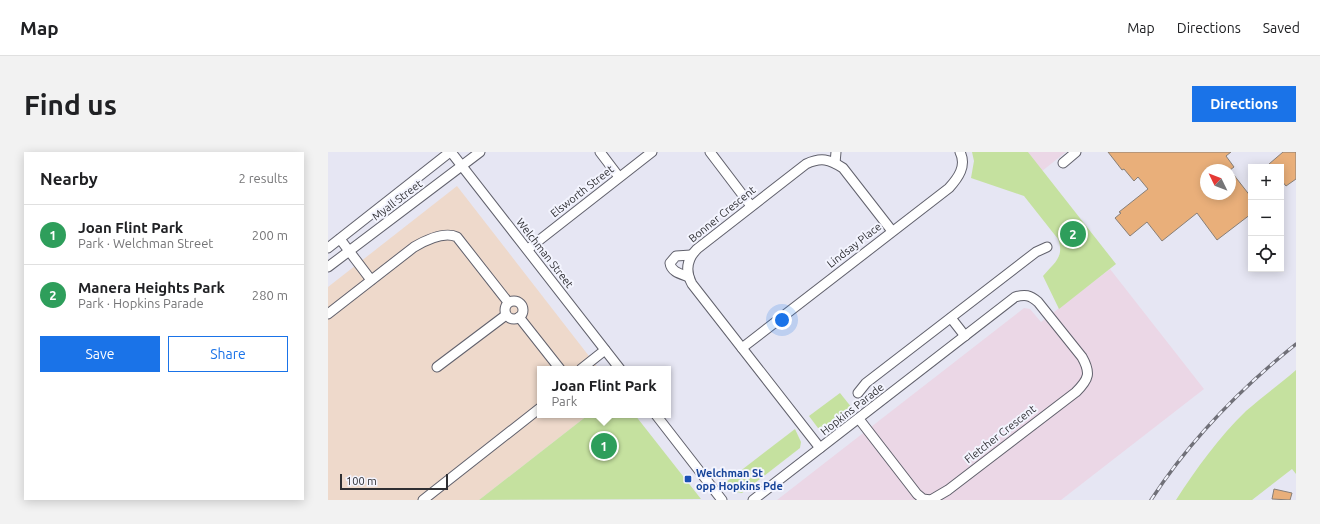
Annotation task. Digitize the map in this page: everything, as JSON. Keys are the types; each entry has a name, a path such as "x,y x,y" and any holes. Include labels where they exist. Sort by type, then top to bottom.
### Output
{"street":[{"name":"Welchman Street","path":"451,152 618,366"},
{"name":"Myall Street","path":"328,248 451,152"},
{"name":"Myall Street","path":"328,266 480,152"},
{"path":"600,152 619,177"},
{"name":"Elsworth Street","path":"528,249 652,152"},
{"path":"710,152 751,206"},
{"path":"836,152 835,163 843,168 892,231"},
{"name":"Lindsay Place","path":"742,348 949,188 958,179 962,167 962,156 960,152"},
{"path":"1063,163 1076,152"},
{"name":"Bonner Crescent","path":"689,277 688,262 691,255 751,206 817,156 835,163"},
{"path":"328,314 414,246 424,241 452,234 457,237 508,302"},
{"path":"340,239 371,280"},
{"name":"Hopkins Parade","path":"858,393 866,383 1036,252 1047,247"},
{"path":"691,255 676,256 670,263 670,267 673,270 689,277 692,284 820,448"},
{"name":"Hopkins Parade","path":"753,500 1015,297 1023,295 1031,296"},
{"name":"Fletcher Crescent","path":"859,419 917,494 924,499 931,500 943,493 1076,392 1084,384 1088,375 1087,366 1082,357 1038,302 1031,296"},
{"path":"516,301 521,304 523,312 519,317 512,319 506,315 504,308 508,302 516,301"},
{"path":"437,367 506,315"},
{"path":"519,317 558,366"},
{"path":"951,318 965,336"},
{"path":"585,366 605,350"},
{"path":"423,500 537,410"},
{"path":"658,418 722,500"}],"shaded area":[{"path":"1028,152 1066,152 1042,171"},
{"path":"457,186 597,366 537,366 537,418 584,418 479,500 328,500 328,287"},
{"path":"1110,269 1204,389 1061,500 777,500 1024,308 1030,309 1041,322"}],"green space":[{"path":"972,152 1028,152 1116,264 1059,309 1043,276 1059,255 1060,245 1058,239 1024,196 971,178 974,161"},
{"path":"1296,370 1296,474 1292,469 1252,500 1176,500 1208,454 1236,421"},
{"path":"840,393 852,408 824,429 818,428 809,416"},
{"path":"584,418 637,418 701,499 479,500"},
{"path":"795,429 801,442 800,448 742,493 736,492 726,482"}],"building":[{"path":"1108,152 1231,152 1226,156 1232,164 1200,164 1200,200 1236,200 1236,178 1248,193 1248,216 1217,240 1197,213 1162,241 1147,222 1130,236 1115,218 1121,213 1119,212 1148,189 1138,177 1134,181 1124,169 1122,170"},
{"path":"1283,152 1296,152 1296,179 1286,186 1284,184 1284,164 1269,164"},
{"path":"1274,489 1292,493 1290,500 1272,499"}],"railway":[{"path":"1151,500 1182,457 1217,416 1255,379 1296,344"}],"place":[{"name":"Manera Heights Park","path":"1073,234"},
{"name":"Joan Flint Park","path":"604,446"},
{"name":"Welchman St opp Hopkins Pde","path":"688,479"}]}
